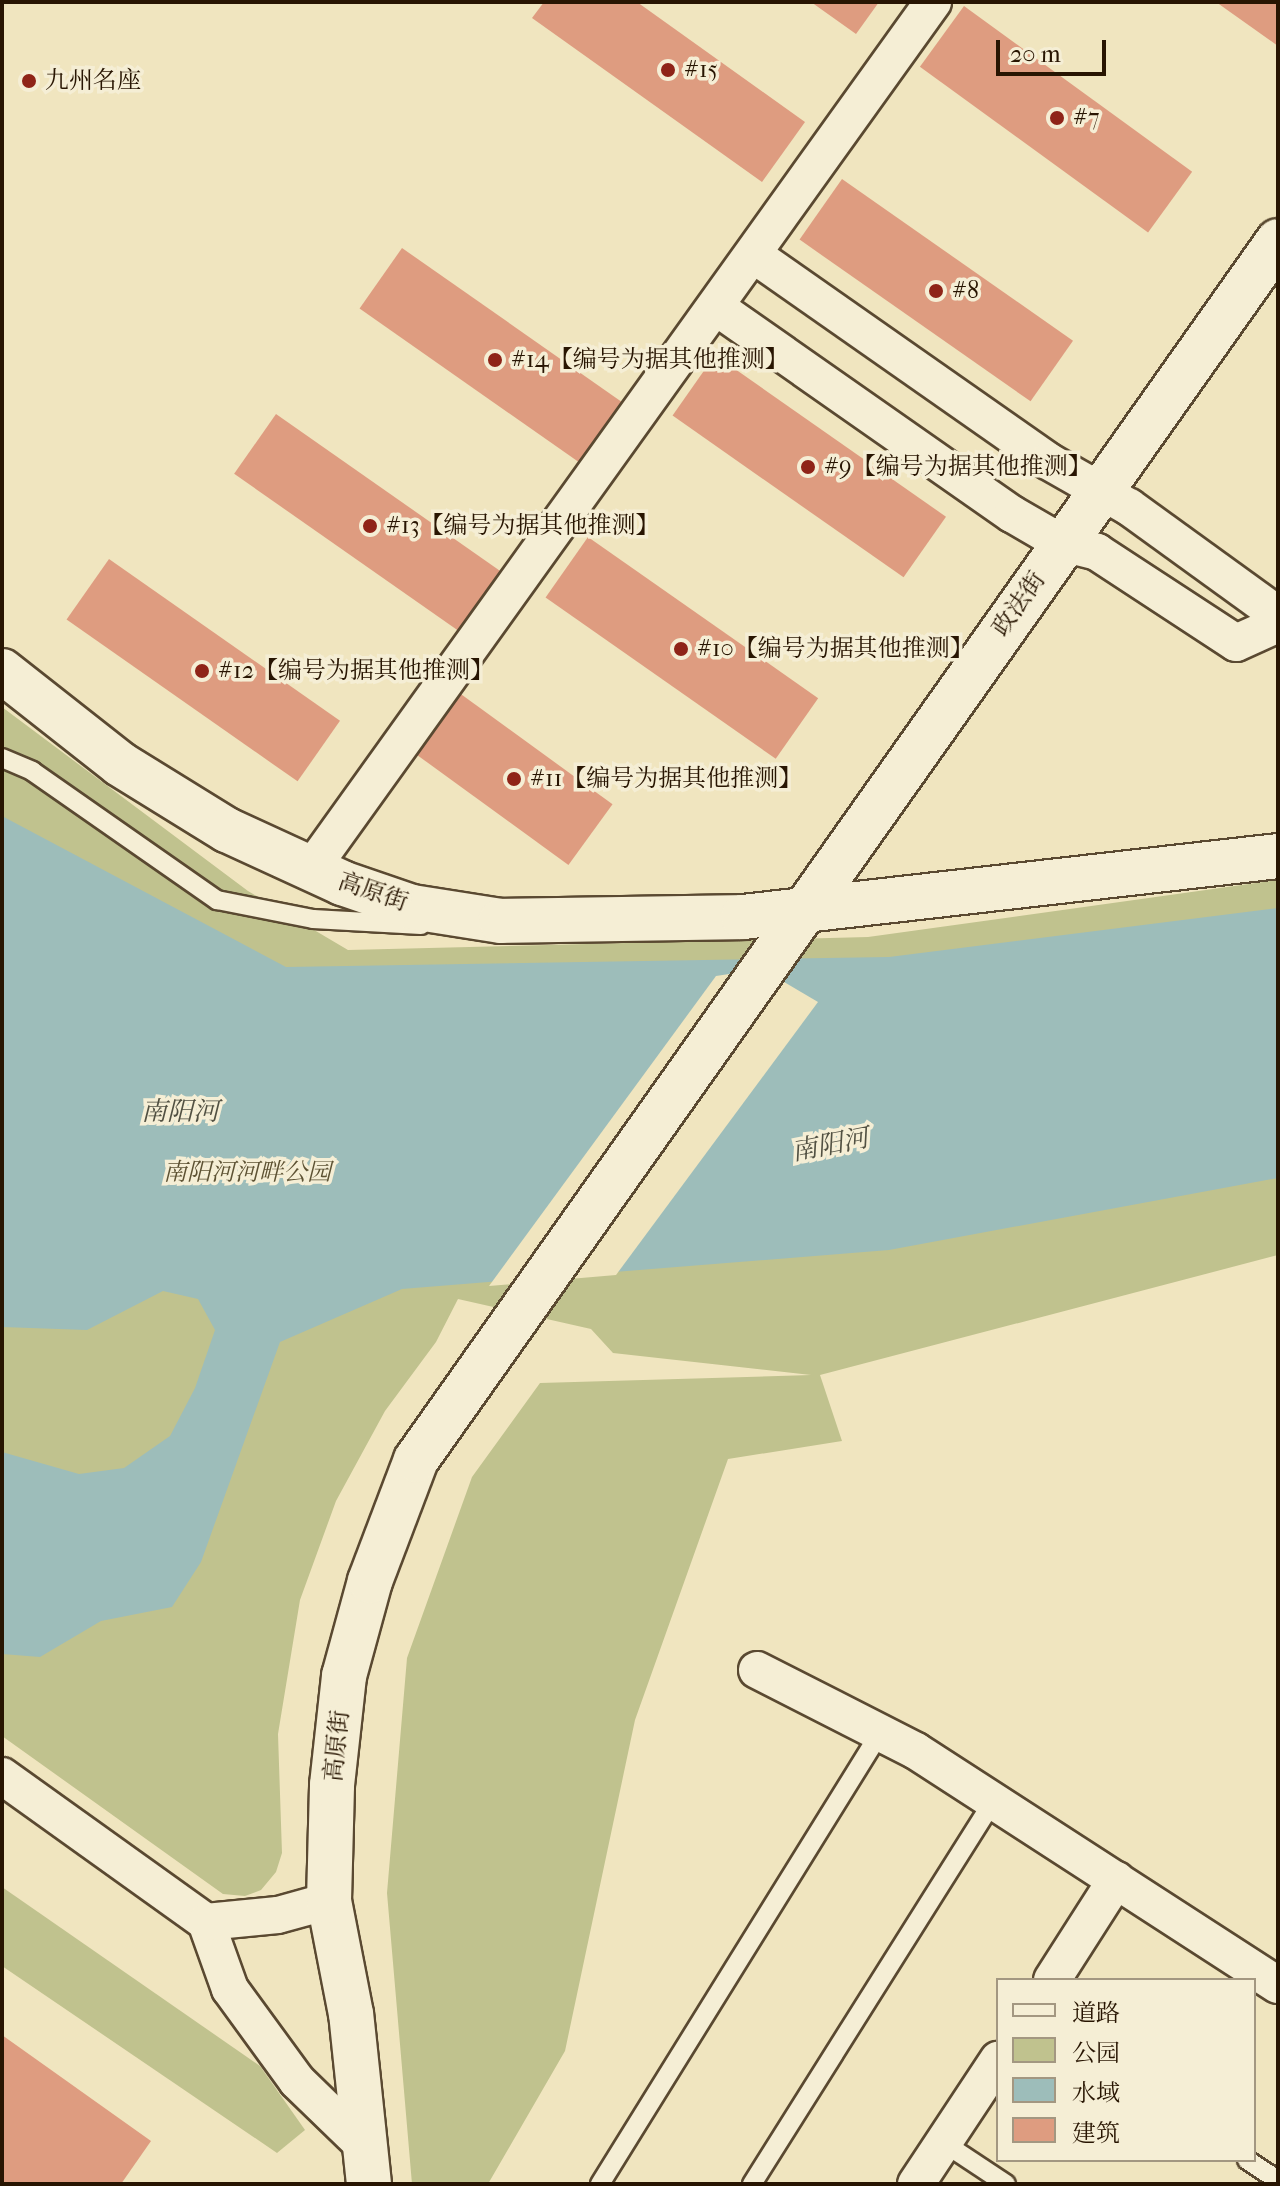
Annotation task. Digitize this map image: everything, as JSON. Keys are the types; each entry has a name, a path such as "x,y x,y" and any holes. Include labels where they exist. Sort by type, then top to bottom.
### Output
{"street":[{"path":"311,869 933,2"},
{"name":"政法街","path":"762,969 1278,241"},
{"path":"754,255 1098,492 1129,507 1278,615"},
{"path":"716,307 1012,514 1062,543 1097,552 1236,643 1278,624"},
{"name":"高原街","path":"2,671 120,764 227,830 311,869 412,907 501,921 630,922 803,911 1278,856"},
{"name":"高原街","path":"367,2166 351,2014 329,1901 332,1785 344,1676 370,1581 416,1460 762,969"},
{"path":"757,1670 880,1733 993,1801 1278,1985"},
{"path":"2,1776 206,1922 230,1989 297,2081 367,2166"},
{"path":"1053,1978 1116,1880"},
{"path":"206,1922 278,1915 329,1901"},
{"path":"916,2184 941,2141 996,2063"}],"lane":[{"path":"2,758 32,771 217,900 313,919 387,927 501,921"},
{"path":"600,2184 880,1733"},
{"path":"752,2184 993,1801"},
{"path":"941,2141 1006,2184"},
{"path":"1250,2162 1278,2180"}],"green space":[{"name":"南阳河河畔公园","path":"2,707 248,891 348,950 868,937 1278,880 1278,1255 820,1375 842,1441 728,1459 635,1720 565,2051 488,2184 412,2184 387,1893 407,1658 472,1477 540,1383 811,1375 613,1353 591,1329 458,1299 436,1342 385,1411 336,1501 300,1600 278,1734 282,1853 276,1872 261,1890 245,1896 223,1894 2,1736"},
{"path":"2,1887 260,2066 305,2130 277,2153 2,1966"}],"water":[{"name":"南阳河","path":"2,816 286,967 889,957 1278,908 1278,1178 889,1250 402,1289 280,1342 201,1562 172,1607 101,1621 40,1657 2,1654 2,1452 79,1474 124,1468 170,1436 195,1388 215,1330 198,1299 163,1291 87,1330 2,1327"}],"pier":[{"path":"762,969 818,1002 616,1275 489,1286 716,976"}],"building":[{"name":"#15","path":"544,2 637,2 805,122 762,182 532,18"},
{"path":"811,2 879,2 856,34"},
{"path":"1216,2 1278,2 1278,46"},
{"name":"#7","path":"964,6 1192,172 1148,232 920,67"},
{"name":"#8","path":"842,179 1073,341 1031,401 800,240"},
{"name":"#14【编号为据其他推测】","path":"402,248 632,409 590,470 360,309"},
{"name":"#9【编号为据其他推测】","path":"715,355 946,517 904,577 673,416"},
{"name":"#13【编号为据其他推测】","path":"276,414 507,576 465,636 234,474"},
{"name":"#10【编号为据其他推测】","path":"588,537 818,698 776,759 546,598"},
{"name":"#12【编号为据其他推测】","path":"109,559 340,721 298,781 67,620"},
{"name":"#11【编号为据其他推测】","path":"458,692 613,804 568,865 414,753"},
{"path":"2,2035 151,2141 121,2184 2,2184"}],"place":[{"name":"#15","path":"668,70"},
{"name":"九州名座","path":"29,81"},
{"name":"#7","path":"1057,118"},
{"name":"#8","path":"936,291"},
{"name":"#14【编号为据其他推测】","path":"495,360"},
{"name":"#9【编号为据其他推测】","path":"808,467"},
{"name":"#13【编号为据其他推测】","path":"370,526"},
{"name":"#10【编号为据其他推测】","path":"681,649"},
{"name":"#12【编号为据其他推测】","path":"202,671"},
{"name":"#11【编号为据其他推测】","path":"514,779"}]}
